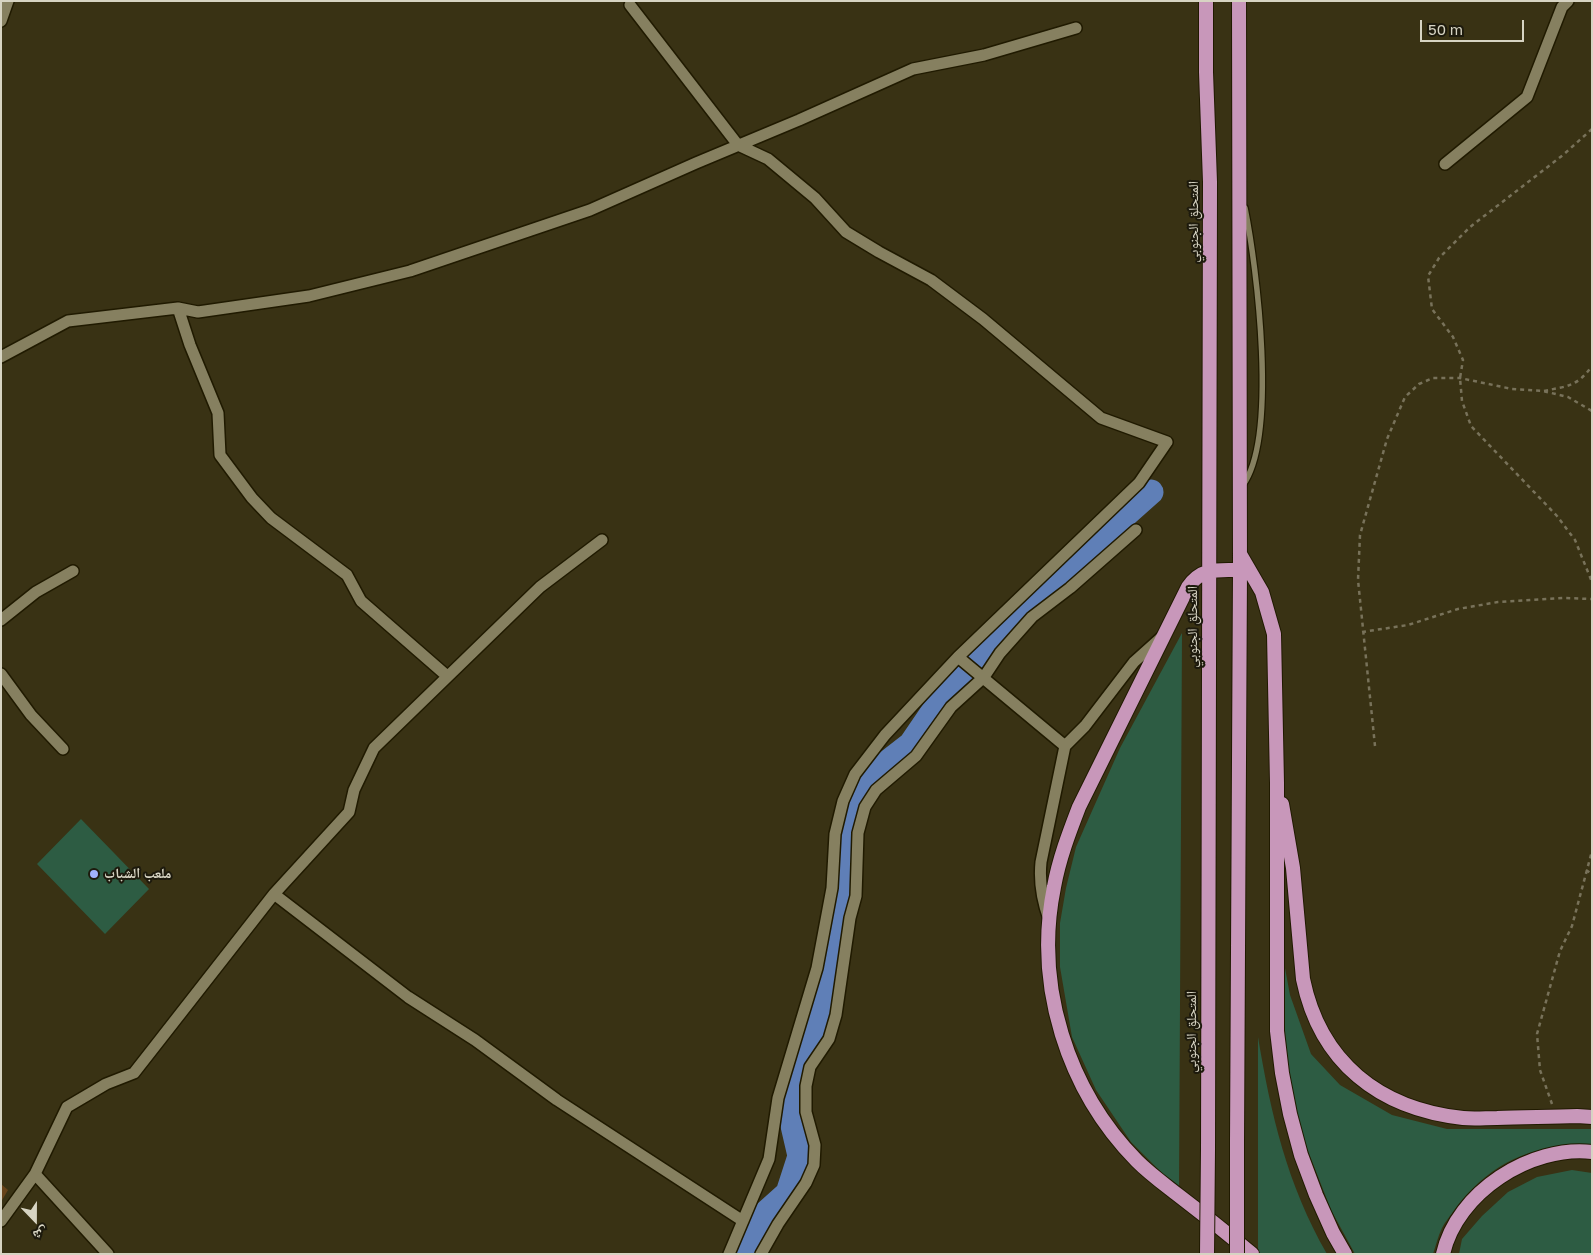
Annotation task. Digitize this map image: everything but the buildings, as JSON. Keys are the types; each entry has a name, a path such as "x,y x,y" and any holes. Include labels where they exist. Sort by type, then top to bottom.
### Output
{"highway":[{"name":"المتحلق الجنوبي","path":"1206,1 1206,72 1210,182 1207,1254"},
{"path":"1237,1254 1240,570 1239,1"},
{"path":"1240,554 1262,592 1274,634 1277,783 1277,1031 1282,1073 1301,1155 1319,1202 1345,1254"},
{"path":"1240,570 1209,570 1193,579 1079,808 1066,841 1054,886 1049,919 1048,963 1058,1022 1067,1051 1079,1079 1117,1138 1157,1179 1252,1254"},
{"path":"1277,783 1290,846 1303,979 1307,998 1313,1016 1324,1038 1339,1058 1356,1076 1389,1097 1425,1112 1464,1118 1592,1117"},
{"path":"1443,1254 1449,1237 1463,1213 1482,1192 1504,1174 1531,1161 1555,1153 1592,1152"}],"street":[{"path":"1,21 8,1"},
{"path":"1445,164 1528,97 1562,7 1568,1"},
{"path":"630,5 738,145 768,159 815,198 846,232 878,252 931,280 982,319 1101,418 1167,442 1140,483 958,657 885,735 855,774 843,801 835,834 832,888 817,968 778,1098 769,1159 729,1254"},
{"path":"1,357 68,321 178,308 198,312 309,296 410,271 590,210 912,69 984,55 1076,28"},
{"path":"178,308 190,345 218,413 220,455 252,498 272,518 347,575 361,601 447,676"},
{"path":"761,1254 778,1224 806,1183 814,1164 815,1145 806,1112 806,1086 810,1067 829,1038 836,1015 850,918 856,896 858,833 865,807 876,790 916,756 951,707 984,677 1000,653 1032,617 1070,588 1136,530"},
{"path":"1,1220 35,1174 67,1107 106,1084 134,1074 274,894 349,812 354,790 374,748 540,587 602,540"},
{"path":"1,620 36,592 73,571"},
{"path":"1049,919 1041,891 1041,862 1066,746 1085,726 1134,662 1166,634"},
{"path":"958,657 1066,746"},
{"path":"1,674 31,715 63,750"},
{"path":"274,894 408,997 475,1040 557,1100 743,1221"},
{"path":"35,1174 108,1254"}],"lane":[{"path":"1240,183 1255,270 1262,360 1260,424 1255,458 1251,471 1240,488"}],"path":[{"path":"1592,129 1563,155 1470,227 1439,258 1428,276 1432,310 1453,336 1463,360 1460,378 1462,401 1471,426 1557,516 1575,540 1592,582"},
{"path":"1543,391 1571,386 1584,378 1592,366"},
{"path":"1375,746 1358,580 1360,535 1387,439 1405,397 1419,384 1432,378 1460,378 1512,389 1543,391 1568,397 1592,411"},
{"path":"1362,632 1408,625 1458,609 1498,602 1564,598 1592,599"},
{"path":"1554,1117 1540,1070 1537,1034 1560,951 1572,926 1592,851"},
{"path":"1586,870 1592,874"}],"green space":[{"path":"1182,633 1179,1190 1131,1142 1096,1090 1072,1037 1060,967 1060,923 1076,847 1120,748"},
{"path":"81,819 149,889 105,934 37,864"},
{"path":"1280,941 1290,995 1311,1054 1340,1085 1392,1115 1447,1129 1592,1129 1592,1148 1571,1146 1533,1152 1498,1168 1482,1179 1455,1209 1442,1228 1433,1254 1355,1254 1331,1210 1303,1138 1287,1079 1280,1017"},
{"path":"1258,1037 1282,1148 1301,1202 1327,1254 1260,1254 1258,1252"},
{"path":"1572,1170 1592,1173 1592,1254 1459,1254 1462,1239 1482,1216 1508,1192 1537,1177"}],"waterway":[{"path":"747,1254 759,1219 788,1193 800,1156 791,1117 792,1082 801,1054 821,1021 829,964 842,918 847,883 846,841 856,797 884,765 911,744 939,703 1027,602 1061,577 1151,492"}],"place":[{"name":"ملعب الشباب","path":"94,874"}]}
